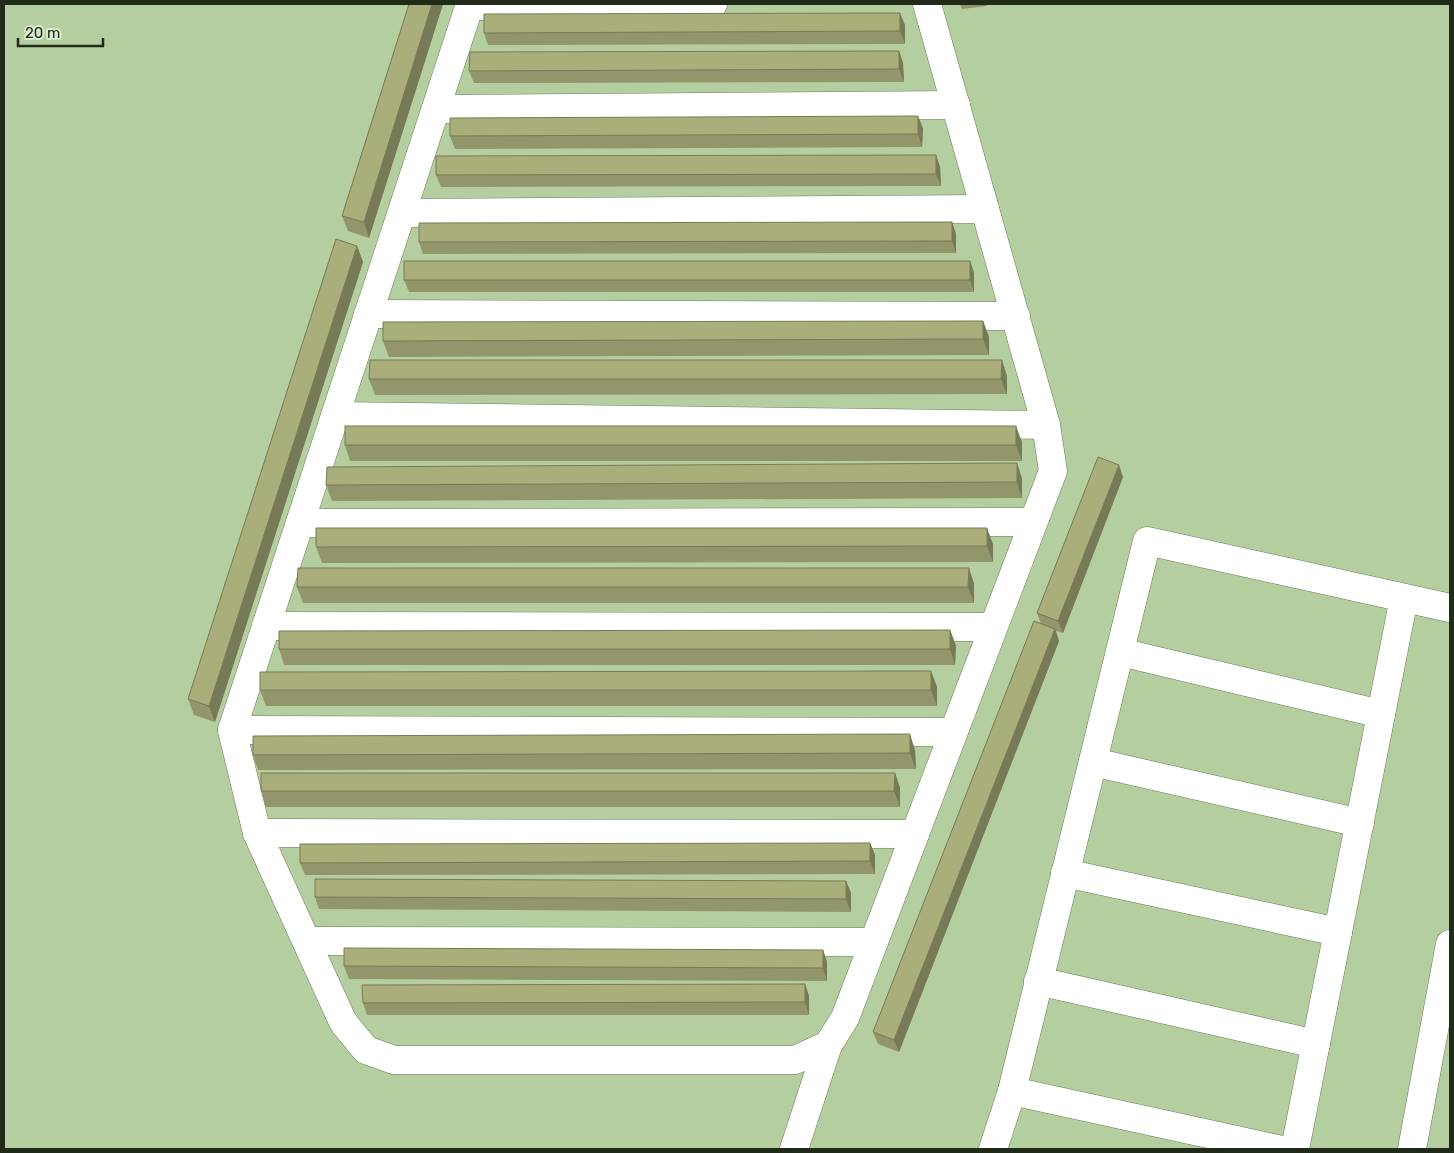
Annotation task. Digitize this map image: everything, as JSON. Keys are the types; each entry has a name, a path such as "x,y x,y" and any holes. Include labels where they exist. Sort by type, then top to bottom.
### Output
{"street":[{"path":"713,4 470,5 232,730 257,832 343,1022 366,1050 394,1060 795,1060 828,1045"},
{"path":"794,1149 828,1045 845,1018 1053,471 1046,425 927,4"},
{"path":"436,109 956,105"},
{"path":"402,213 985,209"},
{"path":"368,314 1016,316"},
{"path":"335,416 1046,425"},
{"path":"300,523 1033,522"},
{"path":"993,1149 1012,1091 1147,541 1450,608"},
{"path":"1296,1149 1404,598"},
{"path":"266,626 993,627"},
{"path":"1120,652 1381,714"},
{"path":"232,730 954,732"},
{"path":"1093,762 1360,823"},
{"path":"257,832 915,834"},
{"path":"1065,873 1338,932"},
{"path":"307,941 873,942"},
{"path":"1412,1149 1450,944"},
{"path":"1038,981 1316,1044"},
{"path":"1012,1091 1277,1149"}],"building":[{"path":"409,4 432,4 364,222 342,216"},
{"path":"900,13 900,31 484,33 484,14"},
{"path":"899,51 899,69 469,71 470,52"},
{"path":"918,116 918,134 450,136 450,118"},
{"path":"936,155 936,174 436,175 436,156"},
{"path":"952,222 952,241 419,242 419,223"},
{"path":"336,239 357,246 209,706 188,699"},
{"path":"404,261 970,261 970,280 404,280"},
{"path":"983,321 983,339 383,341 383,322"},
{"path":"370,360 1002,360 1001,379 369,379"},
{"path":"345,426 1016,426 1016,445 345,445"},
{"path":"1098,457 1119,465 1058,621 1037,613"},
{"path":"1017,463 1017,482 326,485 327,467"},
{"path":"316,528 987,528 987,546 316,547"},
{"path":"298,568 969,568 968,587 297,587"},
{"path":"1034,621 1055,629 894,1040 873,1032"},
{"path":"950,630 950,649 279,649 279,631"},
{"path":"931,671 931,690 260,690 260,672"},
{"path":"910,734 910,753 253,755 253,736"},
{"path":"261,773 895,773 894,791 261,791"},
{"path":"870,843 870,861 300,863 300,844"},
{"path":"315,879 846,881 846,899 315,897"},
{"path":"344,948 823,950 823,968 344,966"},
{"path":"805,984 805,1002 363,1003 362,985"}]}
